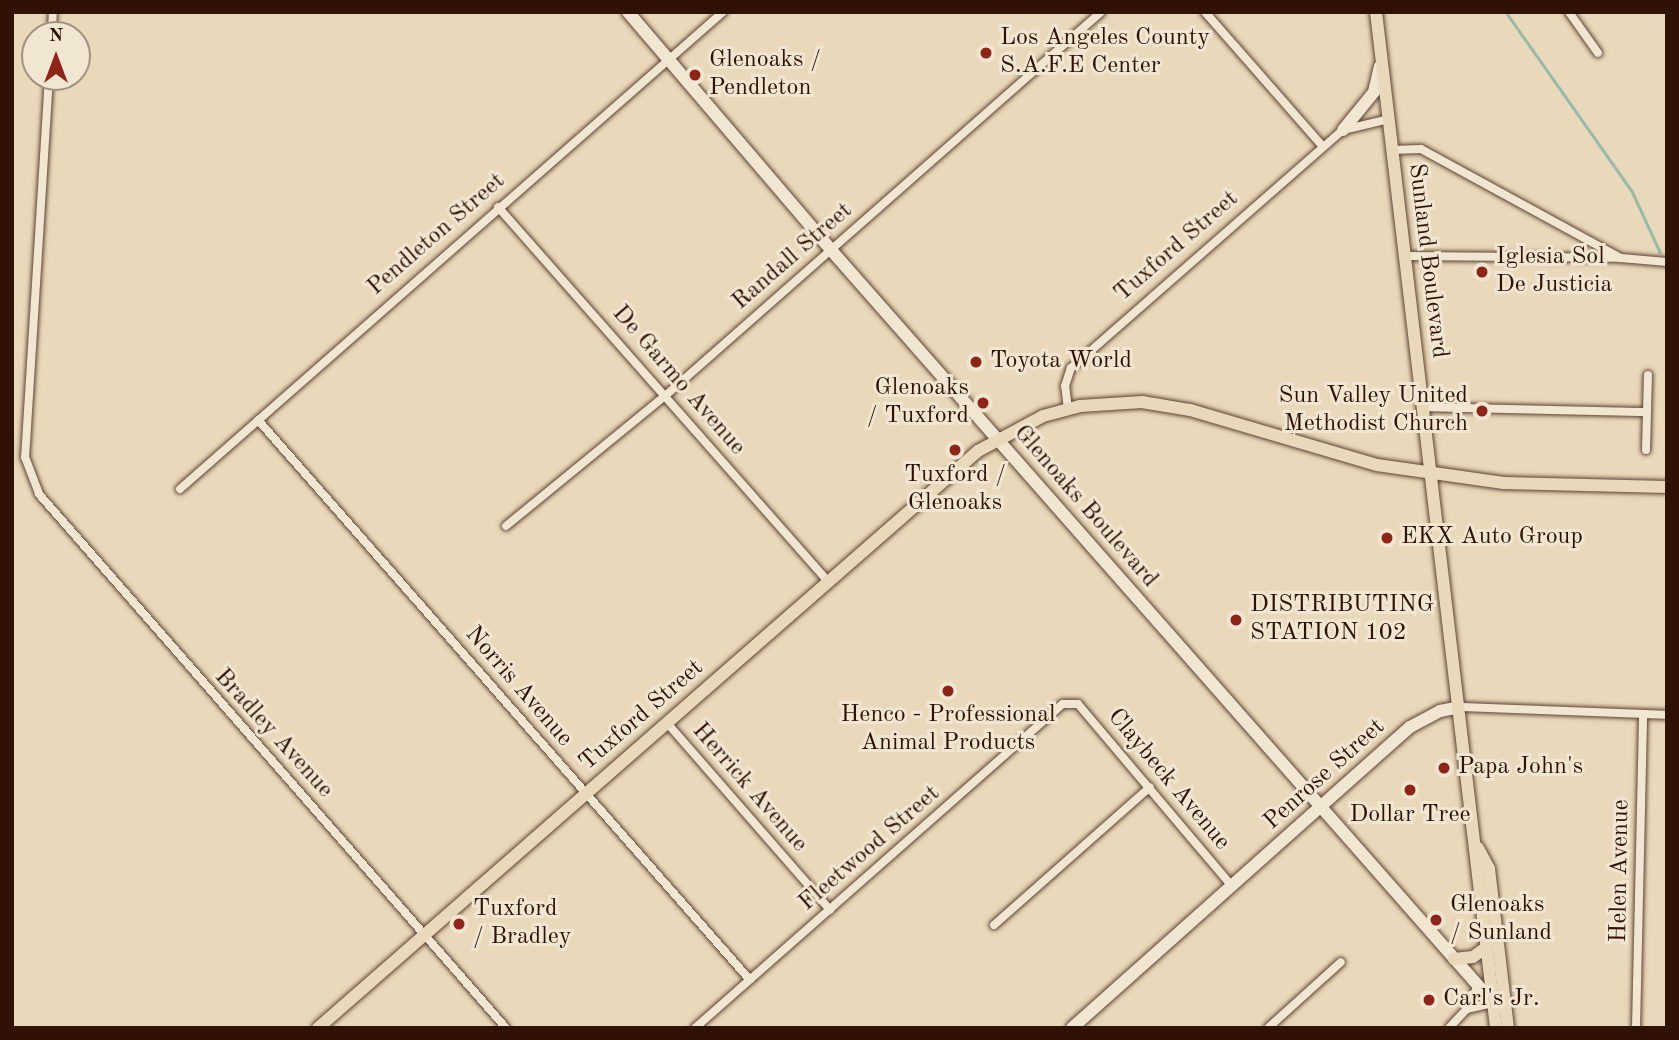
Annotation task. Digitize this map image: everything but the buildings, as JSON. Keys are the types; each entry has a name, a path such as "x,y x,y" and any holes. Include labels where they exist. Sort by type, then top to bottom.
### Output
{"main road":[{"name":"Glenoaks Boulevard","path":"628,12 831,250 1494,1003"},
{"name":"Sunland Boulevard","path":"1376,12 1460,707 1479,848 1489,869 1506,1026"},
{"name":"Tuxford Street","path":"1343,130 1374,92 1381,49"},
{"name":"Tuxford Street","path":"318,1028 828,581 996,438 1068,408 1110,402 1169,405 1345,458 1432,474 1504,483 1667,487"},
{"name":"Penrose Street","path":"1072,1028 1417,723 1460,707"},
{"name":"Sunland Boulevard","path":"1479,848 1475,861 1494,1003 1506,1026"},
{"path":"1454,959 1473,957 1486,947"}],"street":[{"name":"Pendleton Street","path":"180,489 723,12"},
{"name":"Randall Street","path":"506,526 665,396 1101,12"},
{"path":"1205,12 1323,147"},
{"path":"1569,12 1598,54"},
{"name":"Bradley Avenue","path":"48,91 25,457 39,494 506,1028"},
{"name":"Tuxford Street","path":"1068,408 1065,386 1071,368 1343,130 1389,120"},
{"path":"1392,150 1421,149 1620,258"},
{"name":"De Garmo Avenue","path":"498,207 828,581"},
{"path":"1406,256 1620,258 1667,262"},
{"path":"1646,450 1648,375"},
{"path":"1424,407 1646,412"},
{"name":"Norris Avenue","path":"258,420 750,980"},
{"name":"Claybeck Avenue","path":"1072,702 1078,704 1232,886"},
{"name":"Fleetwood Street","path":"695,1028 1063,704 1072,702"},
{"name":"Penrose Street","path":"1460,707 1667,715"},
{"name":"Helen Avenue","path":"1636,1028 1643,715"},
{"name":"Herrick Avenue","path":"667,723 830,910"},
{"path":"995,925 1150,788"},
{"path":"1268,1028 1341,962"},
{"path":"1448,1028 1467,1009 1478,985"},
{"path":"1467,1009 1494,1003"}],"waterway":[{"path":"1506,12 1632,191 1660,252"}],"place":[{"name":"Los Angeles County S.A.F.E Center","path":"986,53"},
{"name":"Glenoaks / Pendleton","path":"695,75"},
{"name":"Iglesia Sol De Justicia","path":"1482,272"},
{"name":"Toyota World","path":"976,362"},
{"name":"Glenoaks / Tuxford","path":"983,403"},
{"name":"Sun Valley United Methodist Church","path":"1482,411"},
{"name":"Tuxford / Glenoaks","path":"955,450"},
{"name":"EKX Auto Group","path":"1387,538"},
{"name":"DISTRIBUTING STATION 102","path":"1236,620"},
{"name":"Henco - Professional Animal Products","path":"948,691"},
{"name":"Papa John's","path":"1444,768"},
{"name":"Dollar Tree","path":"1410,790"},
{"name":"Glenoaks / Sunland","path":"1436,920"},
{"name":"Tuxford / Bradley","path":"459,924"},
{"name":"Carl's Jr.","path":"1429,1000"}]}
